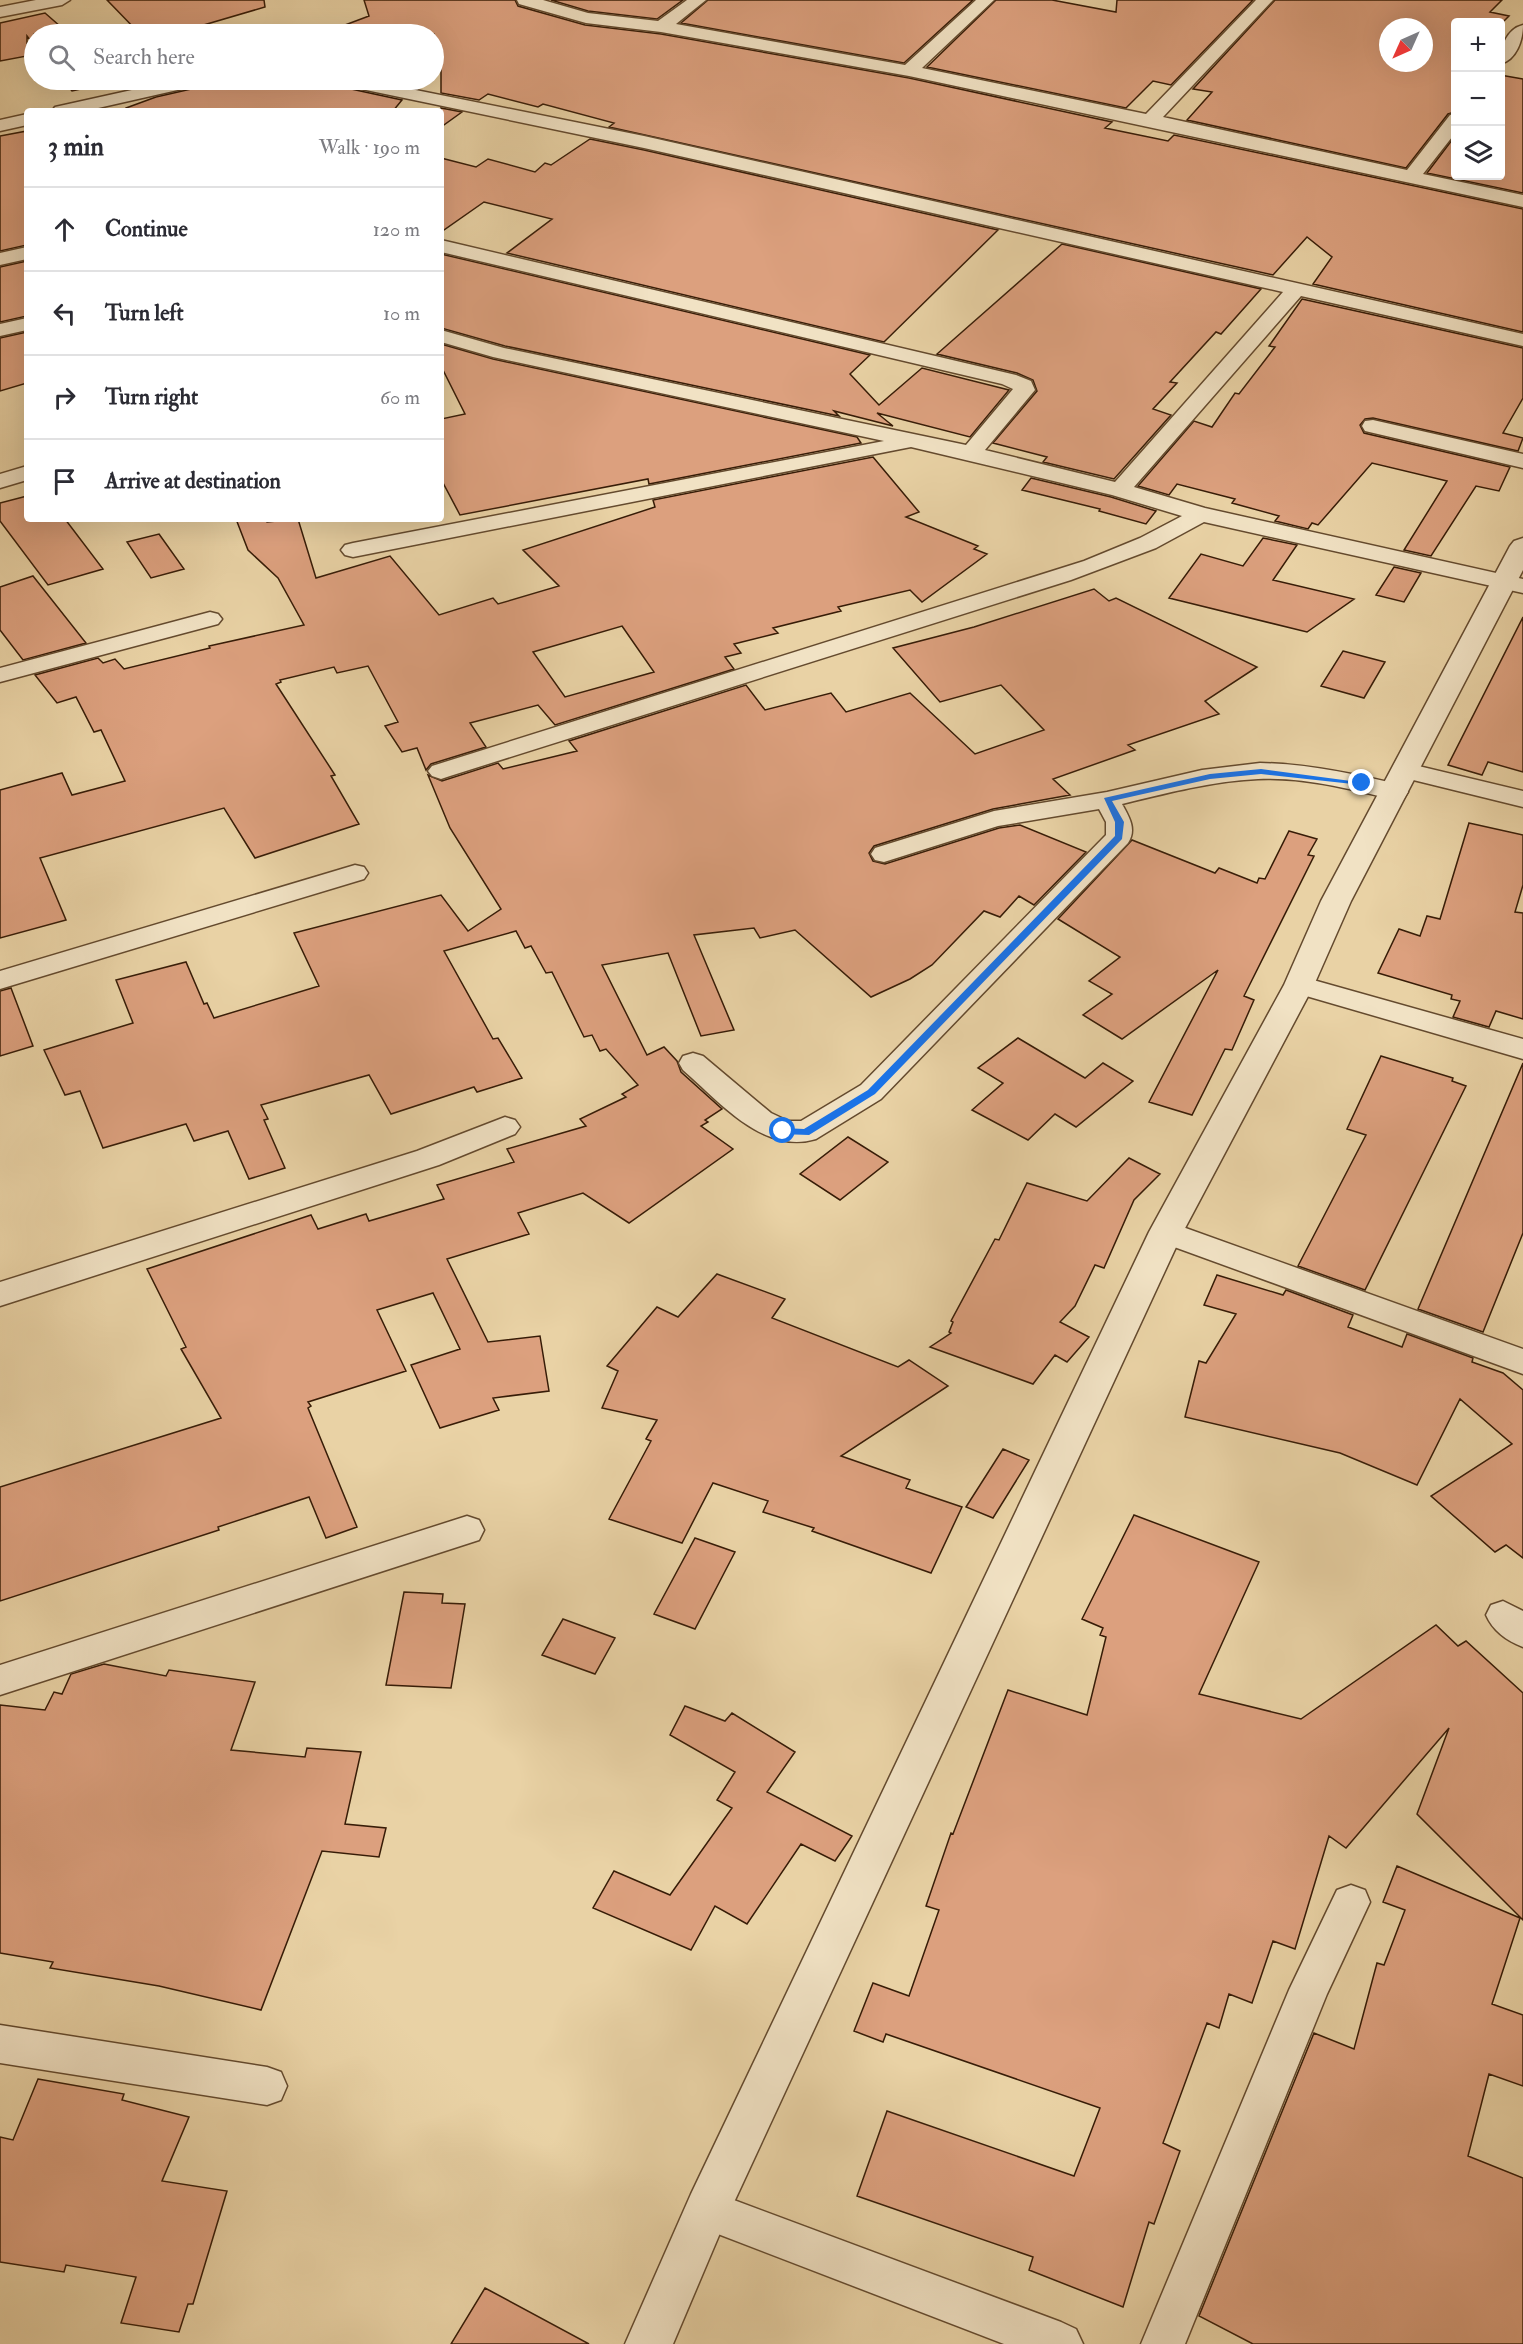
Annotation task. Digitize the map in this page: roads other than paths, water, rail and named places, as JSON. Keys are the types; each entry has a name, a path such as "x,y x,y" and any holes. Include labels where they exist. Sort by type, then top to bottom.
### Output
{"street":[{"path":"0,12 62,0"},
{"path":"525,0 586,18 661,27 909,71 1150,120 1523,201"},
{"path":"661,27 698,0"},
{"path":"909,71 986,0"},
{"path":"1150,120 1265,0"},
{"path":"1505,53 1523,30"},
{"path":"74,108 154,90"},
{"path":"390,90 655,145 1523,340"},
{"path":"0,126 24,120"},
{"path":"1411,177 1451,124"},
{"path":"444,247 1009,379 1024,385 1024,390 971,453"},
{"path":"0,259 24,254"},
{"path":"1120,490 1296,290"},
{"path":"0,330 24,325"},
{"path":"444,337 500,353 971,453 1120,490 1200,514 1513,584"},
{"path":"453,358 500,353"},
{"path":"1373,426 1523,461"},
{"path":"353,550 914,442"},
{"path":"0,481 24,474"},
{"path":"441,771 924,620 1121,554 1154,541 1200,514"},
{"path":"649,2344 707,2210 1166,1232 1299,984 1336,901 1513,584 1523,546"},
{"path":"0,675 210,619"},
{"path":"884,854 994,819 1107,800 1210,776 1261,771 1362,783 1401,781 1523,799"},
{"path":"693,1063 761,1120 783,1131 806,1132 836,1116 871,1092 1119,837 1119,822 1107,800"},
{"path":"0,980 356,873"},
{"path":"1299,984 1523,1049"},
{"path":"0,1294 428,1158 505,1127"},
{"path":"1166,1232 1523,1362"},
{"path":"0,1680 467,1530"},
{"path":"1163,2344 1309,1990 1352,1902"},
{"path":"0,2044 267,2086"},
{"path":"707,2210 1061,2344"}]}
